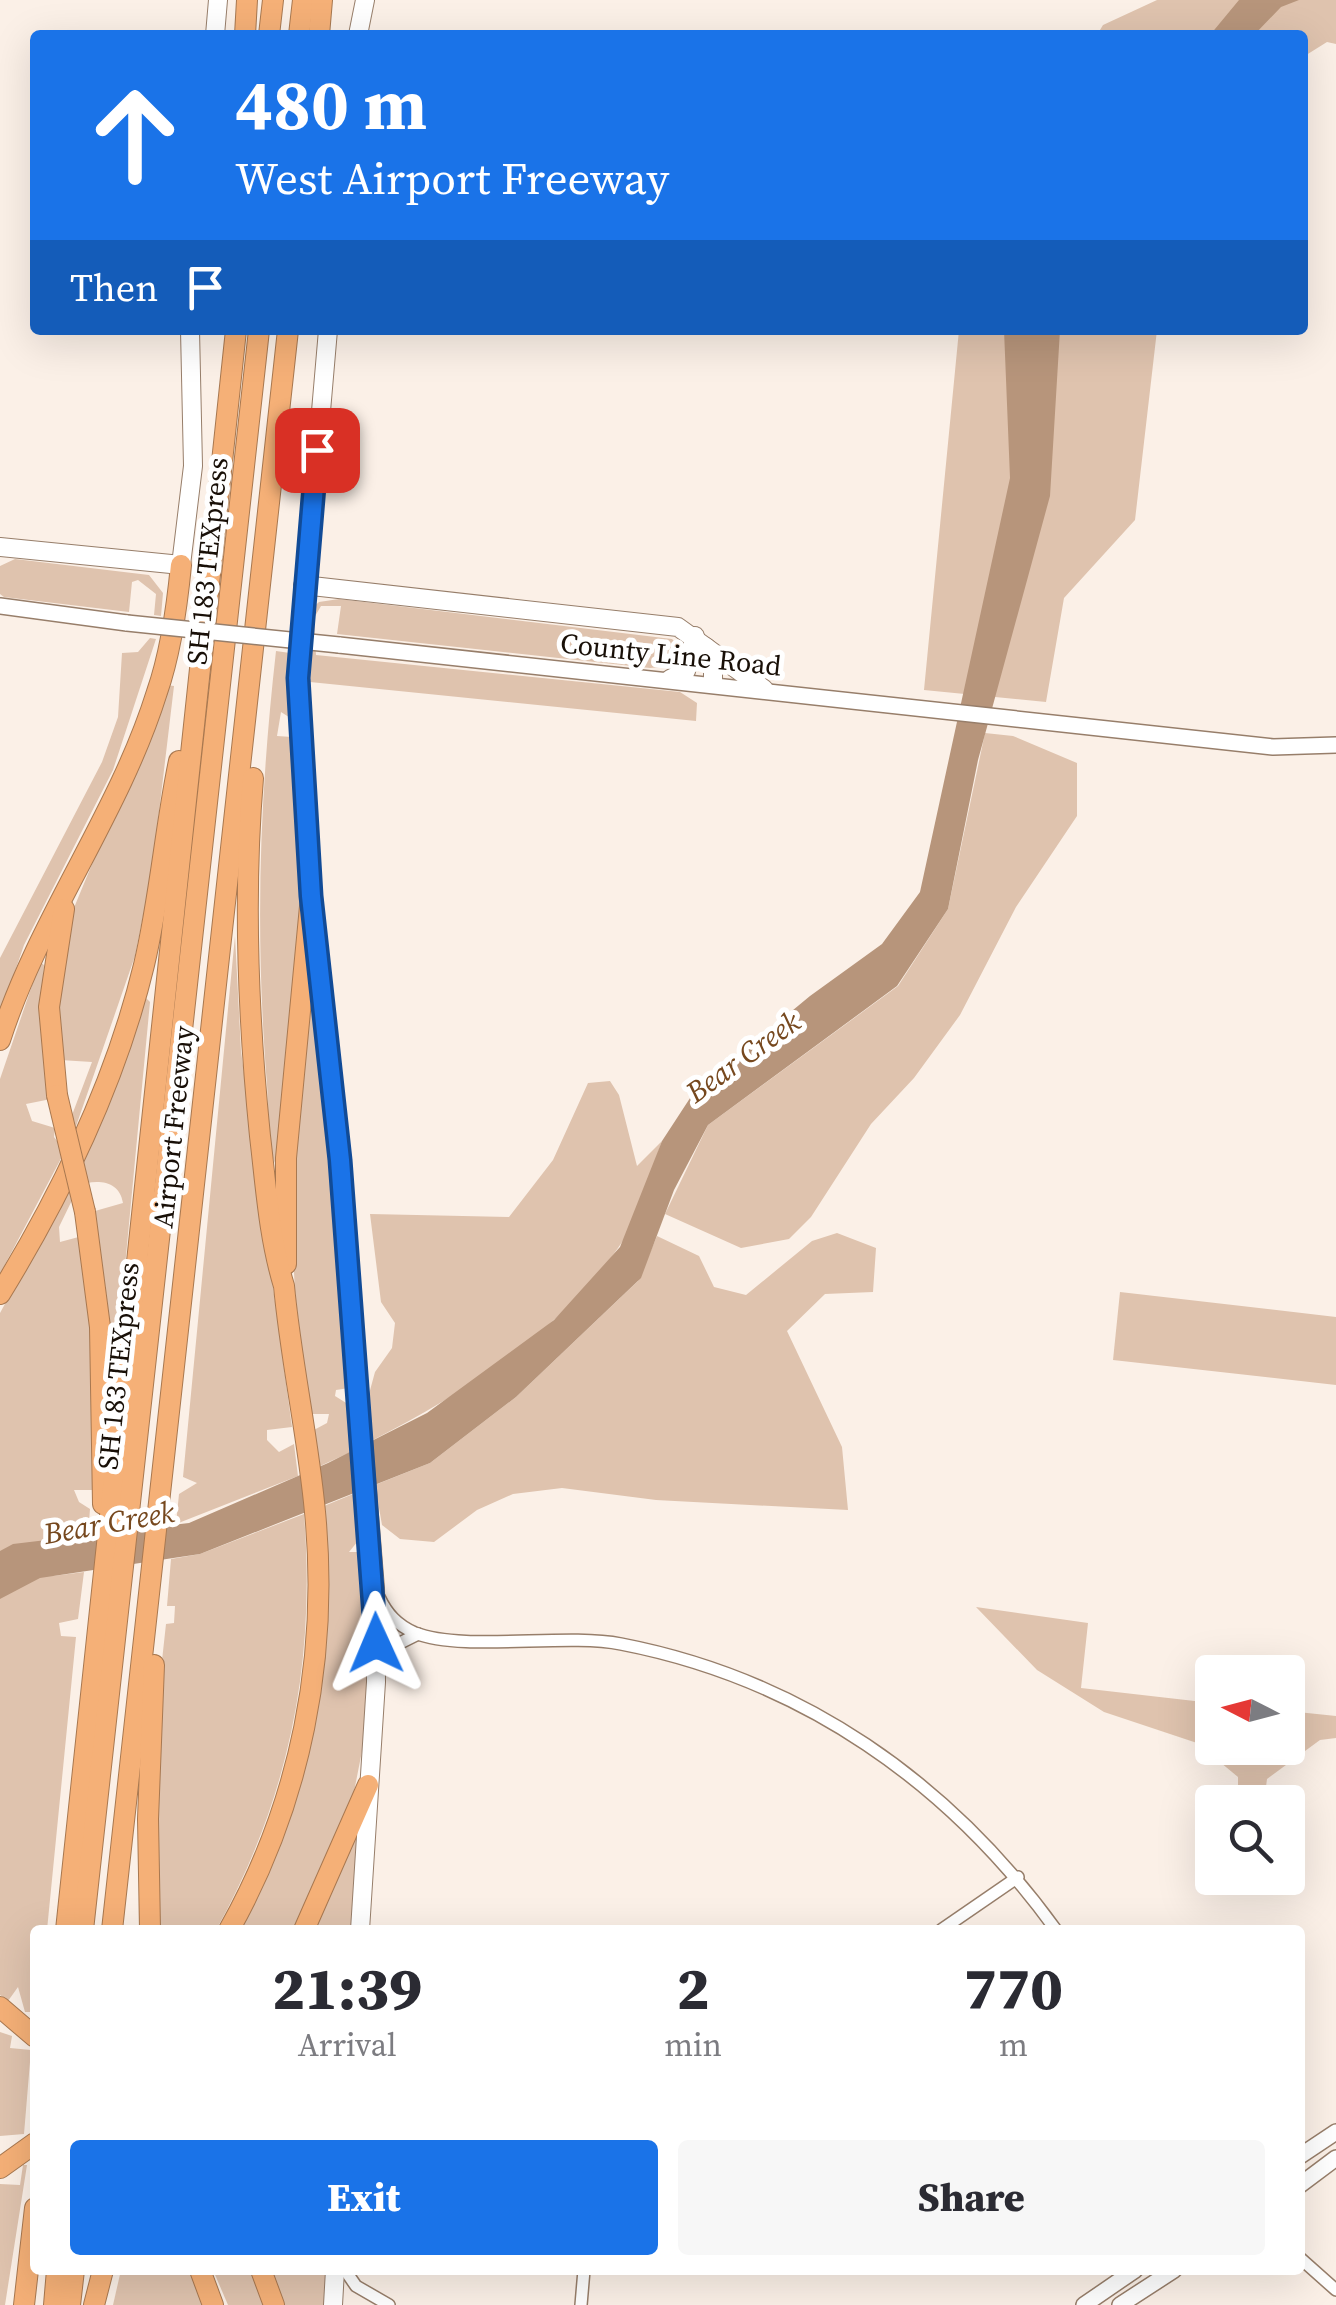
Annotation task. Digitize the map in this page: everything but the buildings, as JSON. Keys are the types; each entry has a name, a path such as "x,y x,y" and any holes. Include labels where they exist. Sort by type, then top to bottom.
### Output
{"highway":[{"path":"245,30 247,0"},
{"path":"270,30 273,0"},
{"path":"290,30 293,0"},
{"path":"299,30 302,0"},
{"path":"319,30 322,0"},
{"name":"Airport Freeway","path":"137,1493 203,644 235,335"},
{"name":"SH 183 TEXpress","path":"96,1925 130,1620 137,1493 257,335"},
{"name":"SH 183 TEXpress","path":"137,1493 267,335"},
{"name":"Airport Freeway","path":"112,1925 130,1620 108,1550 168,1418 287,335"},
{"path":"0,1040 28,962 127,768 158,692 182,565"},
{"path":"258,616 247,959 259,1126 274,1255 284,1286"},
{"path":"0,1294 75,1154 134,1001 152,929 203,644"},
{"path":"75,868 51,978 50,1036 57,1095 84,1212 100,1327 137,1493 130,1620 148,1818 150,1925"},
{"path":"231,1925 262,1863 287,1796 312,1695 318,1552 284,1286 286,1158 311,896"},
{"name":"Airport Freeway","path":"67,1925 130,1620"},
{"name":"SH 183 TEXpress","path":"84,1925 130,1620"},
{"path":"306,1925 368,1785"},
{"path":"2,2008 30,2033"},
{"path":"0,2168 30,2147"},
{"path":"28,2301 30,2274"},
{"path":"28,2301 42,2275"},
{"path":"54,2305 57,2275"},
{"path":"70,2305 73,2275"},
{"path":"94,2305 102,2275"},
{"path":"202,2275 213,2305"},
{"path":"264,2275 274,2305"}],"main road":[{"path":"215,30 218,0"},
{"path":"359,30 365,0"},
{"path":"0,547 182,565 193,466 190,335"},
{"path":"328,335 298,678 311,896 360,1390 375,1588 376,1670 360,1925"},
{"path":"303,585 678,626 764,689"},
{"path":"670,678 686,671 695,636"},
{"path":"695,636 713,654 707,682"},
{"path":"333,2305 335,2275"}],"street":[{"name":"County Line Road","path":"0,606 1273,747 1336,745"},
{"path":"375,1588 388,1616 418,1634 618,1643 744,1682 817,1713 900,1764 1018,1877 1052,1925"},
{"path":"376,1670 400,1643 418,1634"},
{"path":"949,1925 1018,1877"},
{"path":"1305,2153 1336,2132"},
{"path":"1305,2181 1336,2158"},
{"path":"1305,2262 1336,2290"},
{"path":"349,2275 356,2286 389,2305"},
{"path":"581,2305 584,2275"},
{"path":"1084,2305 1103,2300 1130,2275"},
{"path":"1120,2305 1166,2275"}],"shaded area":[{"path":"1157,0 1336,0 1336,44 1327,42 1308,54 1308,30 1100,30 1103,25"},
{"path":"959,335 1156,335 1135,520 1064,598 1046,702 924,690"},
{"path":"15,559 149,575 163,593 161,616 154,615 156,594 138,580 132,582 129,612 4,597 0,594 0,566"},
{"path":"339,599 672,639 681,648 682,658 672,666 650,668 337,634 341,606 321,606 314,618 316,655 680,692 697,703 696,721 310,682 311,609 319,602"},
{"path":"150,638 156,639 113,770 24,945 0,1015 0,958 102,762 118,717 122,653 138,652"},
{"path":"276,651 290,653 292,719 281,712 277,736 292,737 300,907 277,1167 269,1128 260,921 266,761"},
{"path":"166,685 174,686 152,871 135,956 74,1132 69,1123 92,1062 60,1060 58,1009 71,915"},
{"path":"985,733 1013,736 1077,763 1077,816 1016,907 960,1015 914,1078 871,1124 811,1217 789,1239 741,1248 665,1214 708,1125 898,986 948,909"},
{"path":"235,936 241,1051 292,1427 267,1430 267,1440 279,1452 294,1444 298,1476 176,1524 179,1494 197,1483 183,1477"},
{"path":"40,962 44,965 42,998 51,1099 26,1104 32,1121 55,1128 54,1137 65,1151 0,1274 0,1079"},
{"path":"312,975 317,982 350,1380 349,1388 336,1390 335,1396 351,1406 355,1450 318,1467 312,1431 327,1423 329,1414 310,1414 295,1292 291,1214"},
{"path":"146,998 150,1002 111,1414 108,1307 95,1211 123,1203 119,1191 110,1185 87,1183 82,1165"},
{"path":"610,1081 619,1095 637,1166 662,1141 626,1236 568,1307 507,1358 441,1403 373,1440 369,1394 375,1372 392,1348 395,1323 381,1302 370,1214 509,1217 553,1160 588,1083"},
{"path":"72,1181 76,1192 59,1227 60,1242 86,1235 92,1290 94,1464 92,1490 74,1490 79,1502 90,1509 88,1535 62,1538 53,1576 84,1572 78,1619 59,1623 61,1636 76,1637 47,1925 30,1925 30,2012 25,2012 18,1987 8,2001 0,1995 0,1313"},
{"path":"837,1233 876,1248 873,1292 825,1294 787,1331 842,1447 848,1510 656,1500 562,1488 513,1494 477,1510 434,1542 400,1539 382,1525 375,1485 430,1463 516,1397 638,1281 657,1236 699,1256 714,1287 746,1295 812,1241"},
{"path":"1120,1292 1336,1317 1336,1385 1113,1360"},
{"path":"358,1492 362,1536 349,1552 362,1552 368,1681 362,1751 353,1797 302,1925 241,1925 285,1826 313,1724 325,1619 324,1506"},
{"path":"304,1514 307,1569 301,1677 279,1780 262,1831 219,1925 156,1925 158,1697 166,1624 174,1623 175,1606 167,1606 171,1559 200,1554"},
{"path":"976,1607 1088,1623 1081,1688 1195,1701 1195,1742 1104,1712 1037,1670"},
{"path":"1305,1713 1336,1716 1336,1738 1320,1740 1305,1751"},
{"path":"1224,1765 1286,1765 1267,1779 1266,1785 1238,1785 1238,1777"},
{"path":"360,1830 353,1925 315,1925 354,1832"},
{"path":"0,2032 12,2036 10,2048 30,2050 30,2062 24,2134 0,2136"},
{"path":"23,2165 27,2165 5,2305 0,2305 0,2184 20,2185"},
{"path":"120,2275 191,2275 203,2305 113,2305"},
{"path":"215,2275 256,2275 268,2305 228,2305"},
{"path":"273,2275 330,2275 328,2305 284,2305"}],"water":[{"path":"1239,0 1299,0 1281,7 1259,30 1214,30"},
{"name":"Bear Creek","path":"1004,335 1060,335 1050,496 978,760 948,909 897,986 708,1125 674,1190 641,1278 516,1397 430,1463 200,1554 40,1578 0,1599 0,1551 13,1544 189,1523 328,1463 427,1413 554,1320 620,1247 662,1141 694,1092 810,996 882,944 920,892 1010,478"}],"route":[{"path":"317,450 298,678 311,896 340,1160 376,1643"}]}
